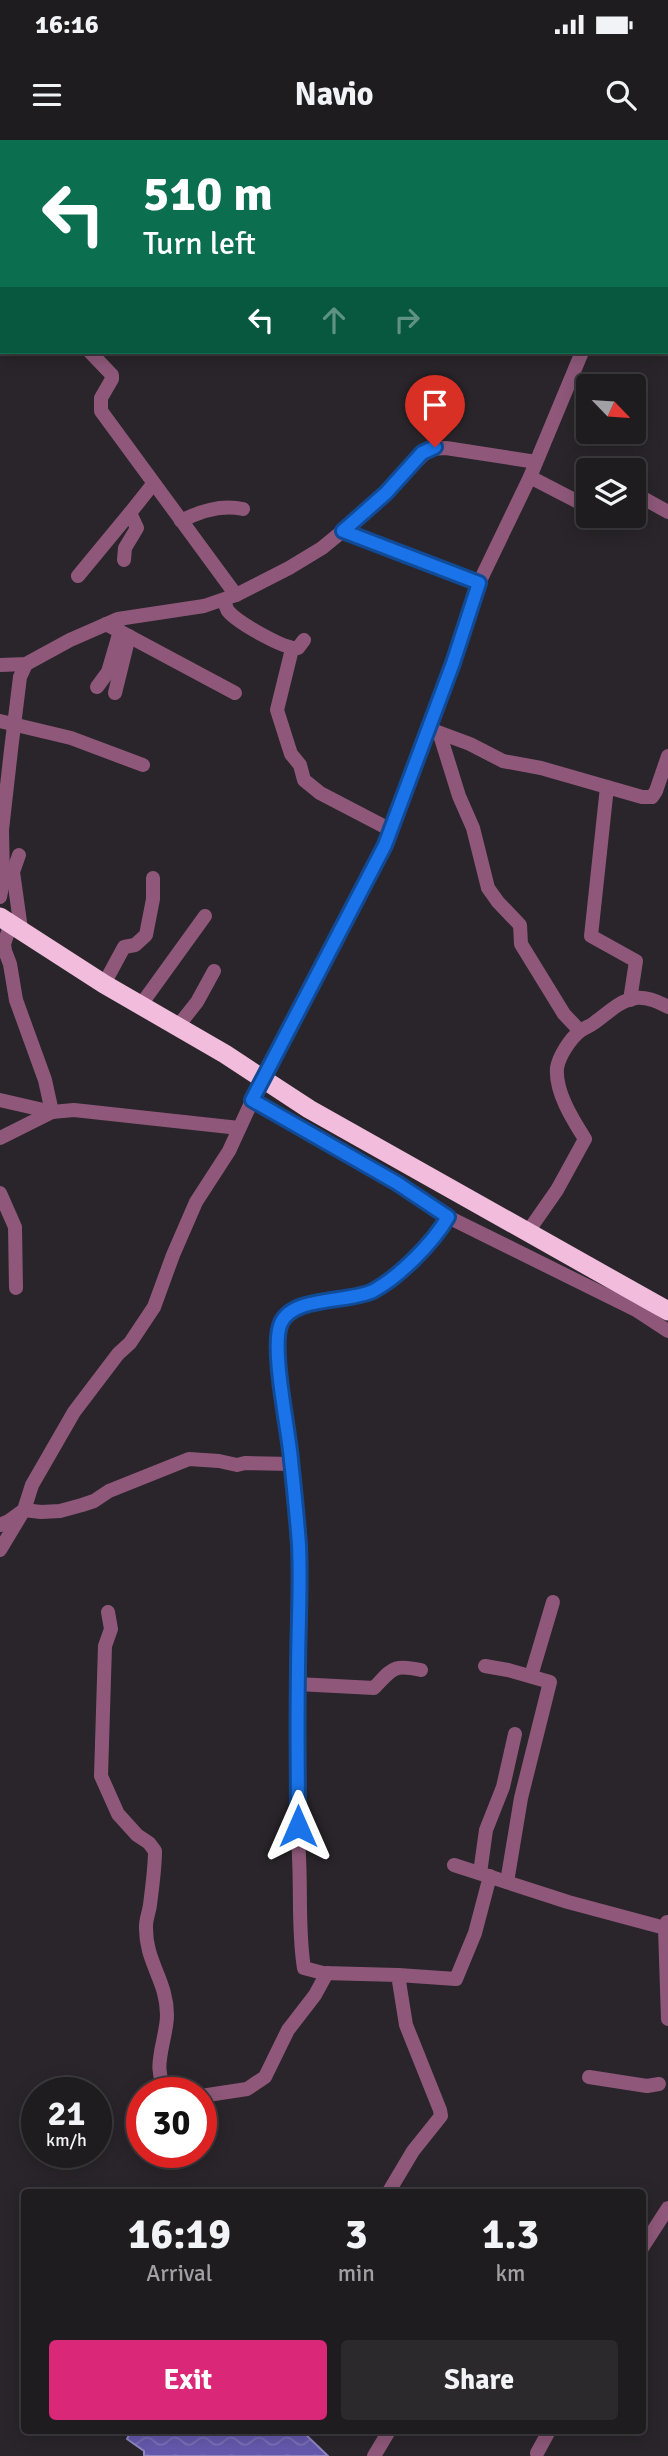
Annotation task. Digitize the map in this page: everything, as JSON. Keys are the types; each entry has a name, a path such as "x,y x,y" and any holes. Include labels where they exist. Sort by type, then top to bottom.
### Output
{"highway":[{"path":"11,923 104,984 178,1026 309,1109 668,1311"}],"street":[{"path":"92,354 105,366 112,379 101,398 100,411 181,521 229,598 229,612 247,625 298,644 276,710 291,754 300,765 303,780 320,793 391,830"},
{"path":"0,1550 24,1510 32,1485 74,1412 118,1354 130,1343 154,1307 196,1202 221,1165 262,1079 353,910 434,731 479,583 530,477 581,354"},
{"path":"0,665 26,664 106,624 136,615 204,606 229,598 305,558 343,531 386,493 422,453 435,447 536,462"},
{"path":"530,477 576,501"},
{"path":"78,576 153,484"},
{"path":"646,500 668,512"},
{"path":"181,521 213,509 232,506 243,509"},
{"path":"124,560 125,548 136,528 130,513"},
{"path":"343,531 479,583"},
{"path":"106,624 234,693"},
{"path":"97,687 108,672 125,634"},
{"path":"115,693 125,634"},
{"path":"0,897 3,882 2,830 7,723 26,664"},
{"path":"7,723 71,738 143,765"},
{"path":"434,731 470,744 503,761 541,768 642,797 652,797 656,791 668,757"},
{"path":"434,731 473,828 488,888 520,925 521,944 564,1014 580,1031"},
{"path":"607,788 591,936 636,961 630,1000"},
{"path":"19,855 13,872 11,923 2,953 10,964 14,990 45,1080 52,1112"},
{"path":"104,984 124,947 135,945 146,936 153,878"},
{"path":"141,1006 205,916"},
{"path":"178,1026 197,1002 214,971"},
{"path":"0,979 14,990"},
{"path":"527,1233 557,1190 585,1139 571,1117 557,1078 561,1057 580,1031 630,1000 642,998 668,1007"},
{"path":"0,1100 52,1112 74,1110 239,1128"},
{"path":"252,1100 397,1183 448,1217 636,1310 668,1331"},
{"path":"0,1147 4,1135 52,1112"},
{"path":"0,1193 15,1227 16,1288"},
{"path":"448,1217 441,1229 403,1268 374,1290 356,1297 314,1303 294,1310 281,1322 278,1334 279,1368 292,1464 299,1547 298,1826 303,1961 307,1971 456,1979 475,1933 485,1875 486,1830 503,1787 515,1734"},
{"path":"0,1525 24,1510 60,1511 94,1501 109,1491 189,1459 237,1465 292,1464"},
{"path":"531,1676 553,1602"},
{"path":"108,1612 111,1629 105,1646 101,1776 118,1814 155,1851 150,1906 145,1922 148,1955 166,1993 165,2034 159,2066 161,2077"},
{"path":"298,1684 374,1688 389,1672 401,1666 421,1670"},
{"path":"485,1667 508,1670 550,1682 520,1798 508,1882"},
{"path":"454,1865 598,1911 666,1924 668,2020"},
{"path":"217,2094 247,2089 265,2077 288,2030 315,1995 327,1973"},
{"path":"390,2189 413,2151 440,2116 406,2025 398,1975"},
{"path":"589,2077 647,2086 665,2082"},
{"path":"646,2242 668,2208"},
{"path":"374,2456 387,2434"},
{"path":"537,2453 547,2434"}],"water":[{"path":"130,2434 305,2434 328,2456 144,2456 144,2451 127,2439"}],"route":[{"path":"298,1826 299,1547 279,1368 278,1334 281,1322 294,1310 314,1303 356,1297 380,1286 424,1248 448,1217 397,1183 252,1100 385,845 453,663 479,583 343,531 386,493 422,453 435,447"}]}
